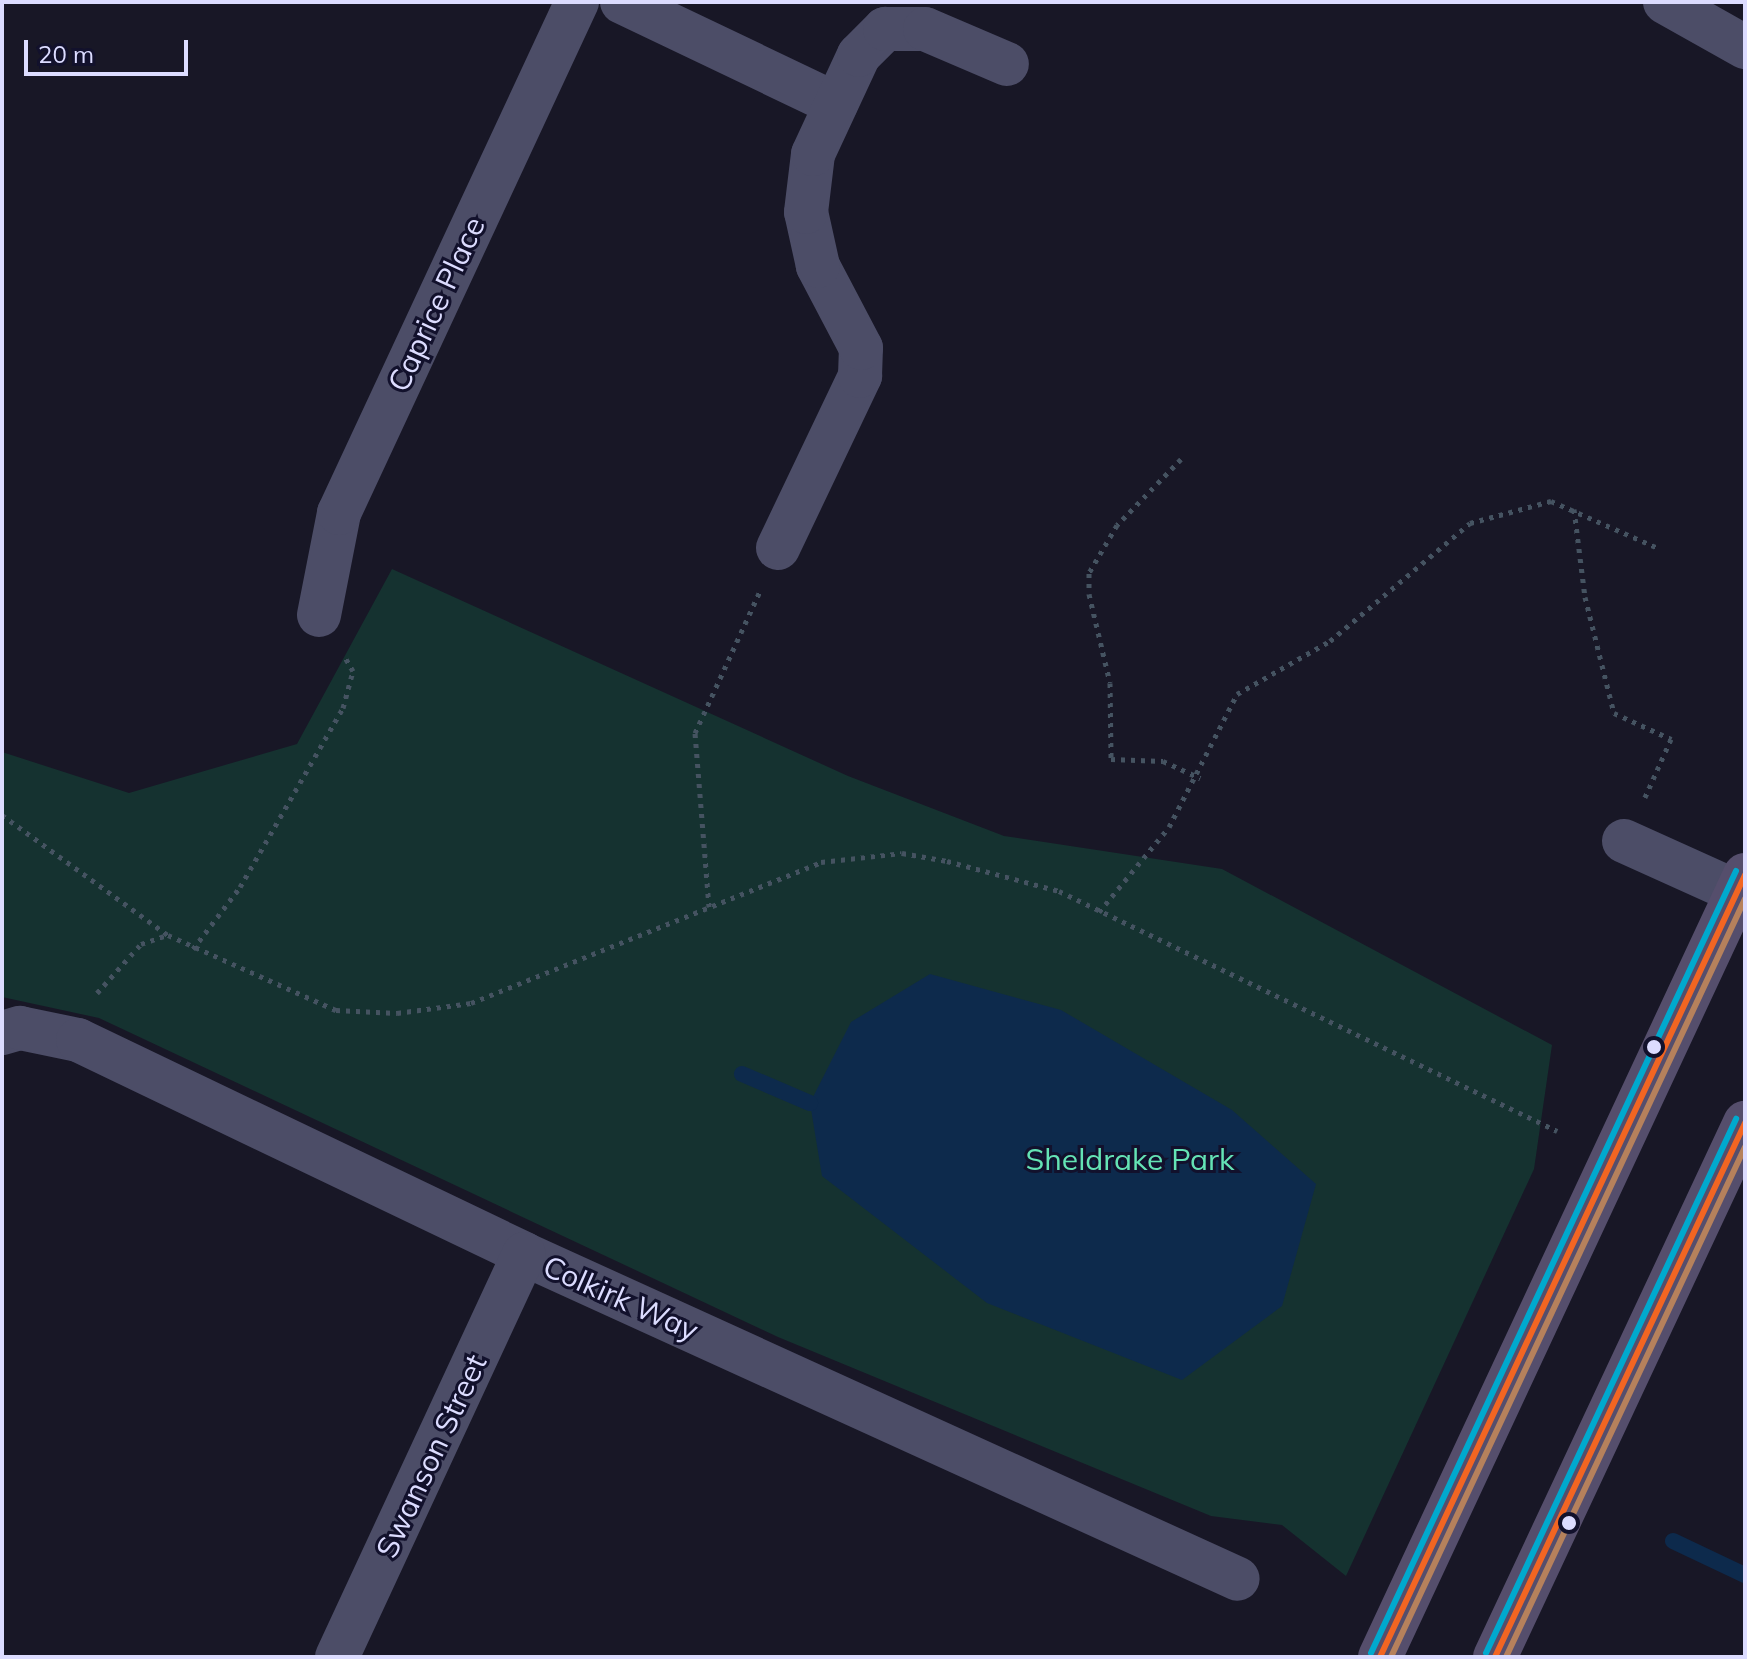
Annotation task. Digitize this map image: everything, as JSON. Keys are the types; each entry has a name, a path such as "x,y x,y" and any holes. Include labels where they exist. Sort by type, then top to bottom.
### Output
{"main road":[{"path":"1380,1657 1741,884"},
{"path":"1495,1657 1745,1123"}],"street":[{"name":"Caprice Place","path":"319,615 339,513 577,2"},
{"path":"622,2 836,104"},
{"path":"1665,2 1745,47"},
{"path":"778,548 860,376 854,327 818,266 806,212 813,154 859,55 885,29 925,29 1007,64"},
{"path":"1624,841 1741,884"},
{"name":"Colkirk Way","path":"2,1033 20,1028 78,1040 524,1254 1238,1579"},
{"name":"Swanson Street","path":"337,1657 524,1254"}],"path":[{"path":"1181,459 1111,534 1089,573 1089,594 1110,683 1111,759 1163,761 1200,778"},
{"path":"1099,912 1138,873 1200,778 1237,694 1330,641 1470,523 1521,504 1551,501 1656,547"},
{"path":"1574,509 1585,597 1614,713 1671,739 1624,841"},
{"path":"709,907 695,733 778,548"},
{"path":"193,949 240,887 343,708 353,671 319,615"},
{"path":"2,815 168,935 193,949 336,1010 397,1013 471,1003 821,862 902,853 1010,875 1099,912 1557,1131"},
{"path":"78,1040 110,972 141,944 168,935"}],"green space":[{"name":"Sheldrake Park","path":"392,569 848,776 1004,836 1222,869 1552,1045 1534,1169 1346,1576 1282,1525 1211,1516 778,1337 99,1018 2,997 2,752 129,793 297,744"}],"water":[{"path":"930,974 1061,1010 1232,1110 1316,1184 1282,1306 1182,1380 987,1303 822,1176 810,1103 851,1022"}],"waterway":[{"path":"742,1074 810,1103"},
{"path":"1673,1541 1745,1575"}],"transit line":[{"path":"1371,1653 1736,871"},
{"path":"1380,1657 1745,875"},
{"path":"1391,1657 1745,899"},
{"path":"1486,1653 1736,1119"},
{"path":"1495,1657 1745,1123"},
{"path":"1506,1657 1745,1147"}]}
